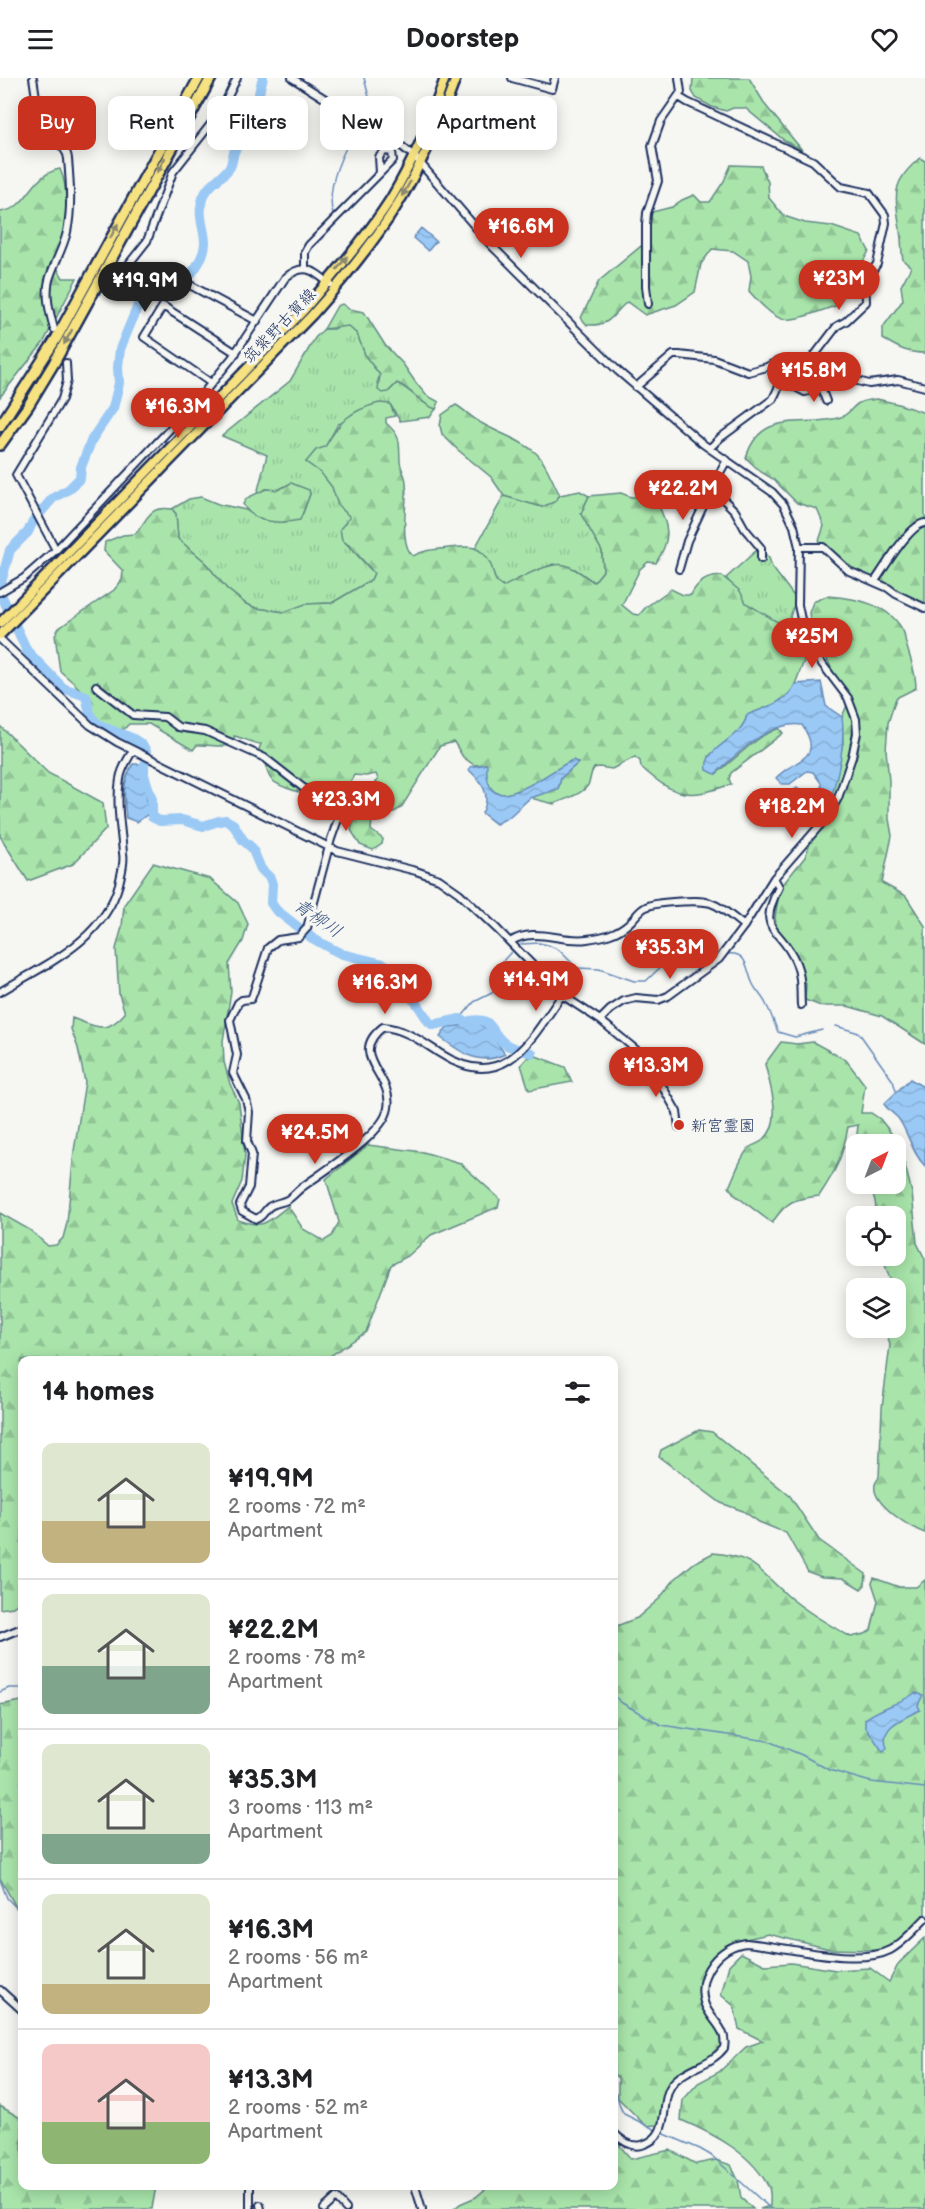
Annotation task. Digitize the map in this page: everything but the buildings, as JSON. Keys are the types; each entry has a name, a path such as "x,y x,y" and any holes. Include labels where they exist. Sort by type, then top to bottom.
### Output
{"highway":[{"path":"0,426 56,339 199,78"},
{"path":"0,445 28,406 54,363 211,78"}],"main road":[{"name":"筑紫野古賀線","path":"15,614 328,282 389,202 417,159 445,78"},
{"name":"筑紫野古賀線","path":"0,637 6,622 312,315 335,288 395,208 456,78"}],"street":[{"path":"33,78 43,124 68,156 70,205 67,231 49,281 48,291 54,329"},
{"path":"118,295 120,275 147,241 173,172 221,111 237,78"},
{"path":"292,78 343,110 377,127 417,159 491,245 636,387 710,448 778,498 794,525 798,547 797,594 803,629 813,652 848,698 856,725 852,757 838,798 828,816 774,878 744,926 719,959 668,996 658,1000 636,998 624,1001 600,1020"},
{"path":"513,78 552,89 555,78"},
{"path":"648,304 646,225 647,213 658,181 652,146 661,121 679,97 681,89 679,78"},
{"path":"679,97 813,161 841,187 869,193 885,215 886,223 877,264 865,281 866,302 846,321 837,326 805,368"},
{"path":"305,268 305,252 309,245 380,174"},
{"path":"2,591 34,570 56,550 211,383 236,353 285,278 292,272 305,268 315,271 335,288"},
{"path":"190,285 257,321"},
{"path":"211,383 144,337 163,306 236,353"},
{"path":"636,387 673,355 714,359 748,372 767,367 780,360 869,384 898,381 925,387"},
{"path":"56,550 16,475 62,399 67,381 66,363"},
{"path":"710,448 773,399 790,363"},
{"path":"825,372 821,388 826,401"},
{"path":"782,380 805,392 821,388"},
{"path":"679,569 687,541 727,460"},
{"path":"714,483 721,497 735,511 745,529 761,548 761,559"},
{"path":"875,581 909,534 918,524 925,523"},
{"path":"798,547 823,547 842,567 875,581 925,608"},
{"path":"0,637 90,725 133,750 337,851 416,871 439,879 459,893 562,995 600,1020 646,1058 677,1112 679,1127"},
{"path":"96,686 133,716 165,717 178,727 205,731 265,758 306,790 341,811 328,847 305,931 295,939 278,940 268,948 251,999 238,1003 230,1020 237,1055 233,1073 247,1105 250,1120 247,1141 252,1154 249,1187 240,1205 242,1211 256,1219 261,1218 270,1207 288,1200 335,1165 384,1120 388,1109 388,1093 379,1072 370,1060 367,1046 383,1027 404,1032 450,1060 472,1067 494,1067 506,1063 517,1054 562,995"},
{"path":"0,992 74,948 88,937 110,908 117,889 124,856 118,800 120,778 133,750"},
{"path":"774,878 778,887 769,907 770,923 797,964 801,979 801,1005"},
{"path":"510,942 537,934 569,940 610,935 620,931 644,908 653,904 697,900 709,901 720,907 744,926"},
{"path":"0,1637 18,1630"},
{"path":"618,2137 623,2142 637,2146 653,2140 664,2125 668,2094 677,2078 713,2060 724,2048 725,2036 704,2003 706,1972 723,1951 746,1943 851,1956 873,1956 891,1949 925,1919"},
{"path":"0,1990 18,2006"},
{"path":"250,2190 250,2209"},
{"path":"416,2190 422,2209"},
{"path":"324,2209 336,2198 346,2209"}],"green space":[{"path":"693,78 749,78 766,106 802,150 785,141 745,108 733,108 726,111 712,107 696,98 692,91"},
{"path":"920,158 925,161 925,353 903,349 883,339 883,327 903,300 901,286 911,267 903,260 897,191 903,175"},
{"path":"731,165 761,166 768,182 769,198 784,216 805,223 831,226 861,236 869,251 838,305 794,319 782,319 764,307 749,291 751,276 748,261 733,251 712,249 701,264 695,292 676,305 645,315 627,302 606,322 587,325 581,318 599,281 647,241 652,212 672,207 694,195 701,202 710,202 724,181"},
{"path":"60,169 64,179 66,204 61,241 54,263 63,278 77,278 43,343 0,397 0,212 18,205 42,178"},
{"path":"342,304 349,309 364,312 385,345 403,364 426,395 439,402 436,409 425,404 408,389 397,383 388,392 382,393 378,390 380,375 366,357 357,334 348,326 324,329 337,306"},
{"path":"339,326 349,326 357,334 366,357 380,375 377,383 388,392 397,383 425,404 436,409 430,417 400,421 390,404 338,424 325,447 306,462 321,472 332,487 338,505 351,517 344,541 374,573 371,580 332,603 306,604 284,612 256,608 246,604 227,589 203,560 178,539 176,514 172,509 189,499 201,497 218,504 246,510 262,520 278,520 286,523 303,513 310,494 291,483 278,490 266,489 257,494 267,455 222,436 290,381 315,338 324,329 334,329"},
{"path":"877,399 925,413 925,603 828,558 817,547 824,526 817,509 797,503 773,479 761,472 746,458 753,442 762,432 773,426 841,417 861,402"},
{"path":"379,403 390,404 395,416 386,418 386,423 399,440 400,464 406,483 406,542 413,556 431,550 462,547 478,549 492,567 495,579 503,587 534,571 558,564 573,568 594,582 603,571 602,551 581,514 589,496 621,493 631,497 648,496 656,499 666,524 665,546 656,563 648,562 640,569 622,605 633,614 639,615 671,589 683,595 691,595 704,581 722,576 740,591 746,603 792,631 800,627 804,661 792,692 775,704 747,715 737,733 709,756 716,774 764,735 779,728 783,733 731,773 729,779 731,784 716,789 693,794 673,790 641,767 640,761 635,757 612,769 594,768 587,787 574,796 554,804 534,799 534,795 558,789 561,778 578,763 573,760 534,783 506,794 495,792 488,783 486,764 474,765 463,757 454,742 440,746 401,808 394,812 384,810 372,820 371,830 383,839 382,844 373,850 360,845 351,830 354,820 367,807 369,796 378,779 376,774 354,775 345,792 341,788 320,790 311,797 278,785 272,780 268,774 268,755 258,752 261,744 234,736 235,743 231,745 197,745 193,750 149,724 129,724 123,730 112,730 94,719 86,697 60,671 55,635 59,628 114,590 122,580 123,571 104,551 105,542 123,535 135,534 153,512 172,509 176,514 178,539 203,560 227,589 246,604 256,608 284,612 306,604 332,603 371,580 374,573 342,540 340,529 350,517 338,505 332,487 321,473 306,462 316,450 325,447 346,418"},
{"path":"456,405 479,422 518,441 537,454 560,495 554,502 542,507 504,496 491,477 442,434 440,426 442,415"},
{"path":"291,483 309,490 310,494 300,520 276,522 260,519 248,511 243,504 247,498 266,489 278,490"},
{"path":"580,491 589,496 581,514 602,551 603,571 594,582 575,569 553,564 504,587 498,583 488,562 475,548 504,496 542,507 554,502 560,495"},
{"path":"759,548 769,558 772,567 796,599 790,617 793,631 746,603 726,578"},
{"path":"827,596 872,604 891,615 904,633 914,672 916,688 896,698 888,723 886,750 889,819 892,836 882,883 906,896 925,926 925,1044 882,1016 847,1006 821,1006 805,1000 806,984 794,952 777,931 775,917 780,888 805,857 823,809 829,806 843,743 842,717 848,703 823,651 815,640 809,613 813,602"},
{"path":"0,726 48,773 103,803 106,829 73,864 28,881 0,836"},
{"path":"153,863 210,879 238,903 248,924 243,941 229,964 231,992 223,1041 224,1062 230,1084 239,1103 245,1155 242,1181 232,1204 238,1220 254,1224 265,1223 288,1206 303,1229 324,1241 332,1236 339,1222 326,1179 368,1145 423,1152 460,1163 500,1199 498,1207 431,1235 408,1256 391,1265 366,1332 330,1356 18,1356 18,1603 13,1607 0,1609 0,1213 30,1230 48,1246 56,1245 63,1238 67,1223 74,1151 85,1082 78,1048 71,1029 72,1018 95,1026 106,1027 125,1013 119,994 116,949 122,927 124,905"},
{"path":"781,1042 797,1044 813,1042 846,1060 865,1085 861,1113 871,1113 880,1119 891,1134 857,1134 858,1125 848,1127 838,1163 819,1196 792,1202 772,1223 735,1195 729,1187 745,1153 763,1140 773,1124 774,1104 765,1064"},
{"path":"536,1056 565,1067 572,1082 529,1090 521,1065 527,1058"},
{"path":"906,1169 912,1193 917,1243 925,1259 925,1533 893,1514 879,1500 875,1492 875,1484 879,1477 882,1408 890,1345 888,1338 906,1338 906,1278 890,1278 885,1266 906,1266 906,1206 876,1206 872,1194 906,1194"},
{"path":"699,1430 712,1432 790,1496 819,1540 866,1574 865,1585 861,1589 843,1578 822,1577 808,1572 786,1533 759,1522 743,1511 721,1503 659,1457 661,1450"},
{"path":"713,1553 748,1562 803,1607 851,1637 871,1630 878,1601 872,1583 874,1578 899,1587 916,1587 925,1580 925,1914 890,1948 830,1949 768,1934 742,1940 716,1954 705,1973 702,2005 715,2024 723,2042 721,2055 686,2075 671,2088 664,2124 646,2126 618,2098 618,1625 637,1618 694,1563"},
{"path":"18,1702 18,1909 0,1878 0,1705"},
{"path":"925,1938 925,2209 760,2209 770,2206 770,2192 753,2165 743,2155 719,2139 681,2120 683,2100 698,2083 719,2072 746,2047 763,2041 739,2029 734,2006 721,1995 729,1965 741,1953 765,1965 791,1963 836,1970 870,1968 889,1982 899,1963"},
{"path":"0,2106 18,2117 18,2190 155,2190 152,2209 0,2209"},
{"path":"618,2144 631,2159 670,2150 696,2164 716,2160 731,2165 738,2180 741,2198 753,2209 454,2209 484,2190 618,2190"}],"water":[{"path":"421,228 436,241 428,251 413,238"},
{"path":"821,682 826,706 842,717 843,728 840,762 829,806 823,809 821,783 813,772 807,771 790,784 782,784 776,778 809,753 808,737 802,725 790,725 766,733 744,748 715,774 707,770 710,755 738,731 747,715 781,700 787,696 795,684"},
{"path":"573,760 578,763 561,778 558,789 530,798 509,817 496,824 482,813 486,795 478,779 469,770 470,767 487,764 489,783 495,792 506,794 534,783"},
{"path":"133,764 141,764 148,807 148,814 137,822 126,818 125,804 125,783"},
{"path":"797,787 812,800 803,811 788,798"},
{"path":"478,1024 487,1028 505,1054 487,1059 470,1056 440,1037 447,1027"},
{"path":"910,1079 925,1088 925,1166 916,1155 898,1118 884,1104"},
{"path":"915,1693 923,1695 918,1705 920,1710 890,1728 885,1740 887,1748 883,1752 865,1726 865,1719"}],"waterway":[{"name":"青柳川","path":"0,586 10,550 28,532 33,521 53,498 69,489 80,478 81,467 92,439 113,408 119,383 120,349 144,291 150,285 161,284 175,288 190,275 199,263 205,243 201,216 205,193 230,167 235,150 251,127 263,78"},
{"path":"364,78 369,96"},
{"path":"333,215 331,204 334,180 346,150"},
{"name":"青柳川","path":"0,592 27,651 63,688 86,696 93,719 106,728 135,740 146,751"},
{"name":"青柳川","path":"144,765 144,775 152,799 152,817 160,821 182,820 203,826 226,820 233,824 243,840 252,848 261,869 270,878 271,903 276,910 312,938 342,954 384,964 395,983 416,1002 433,1025 460,1019 465,1022 475,1020 486,1022 507,1045 532,1053"},
{"path":"521,944 548,945 559,950 577,968 599,969 634,981 646,981 670,958 682,955 717,955"},
{"path":"460,1019 474,1002 498,988 502,962 511,952"},
{"path":"728,954 740,956 746,963 753,984 765,1001 778,1032 795,1037 822,1030"},
{"path":"836,1026 859,1033 893,1081 896,1091"},
{"path":"0,1692 9,1688 18,1688"},
{"path":"618,1700 661,1725 768,1741 802,1755 829,1770 871,1782 925,1788"},
{"path":"0,1880 7,1898 18,1910"},
{"path":"618,2099 624,2114 656,2130"},
{"path":"660,2132 712,2156 771,2209"}],"place":[{"name":"新宮霊園","path":"679,1125"}]}
